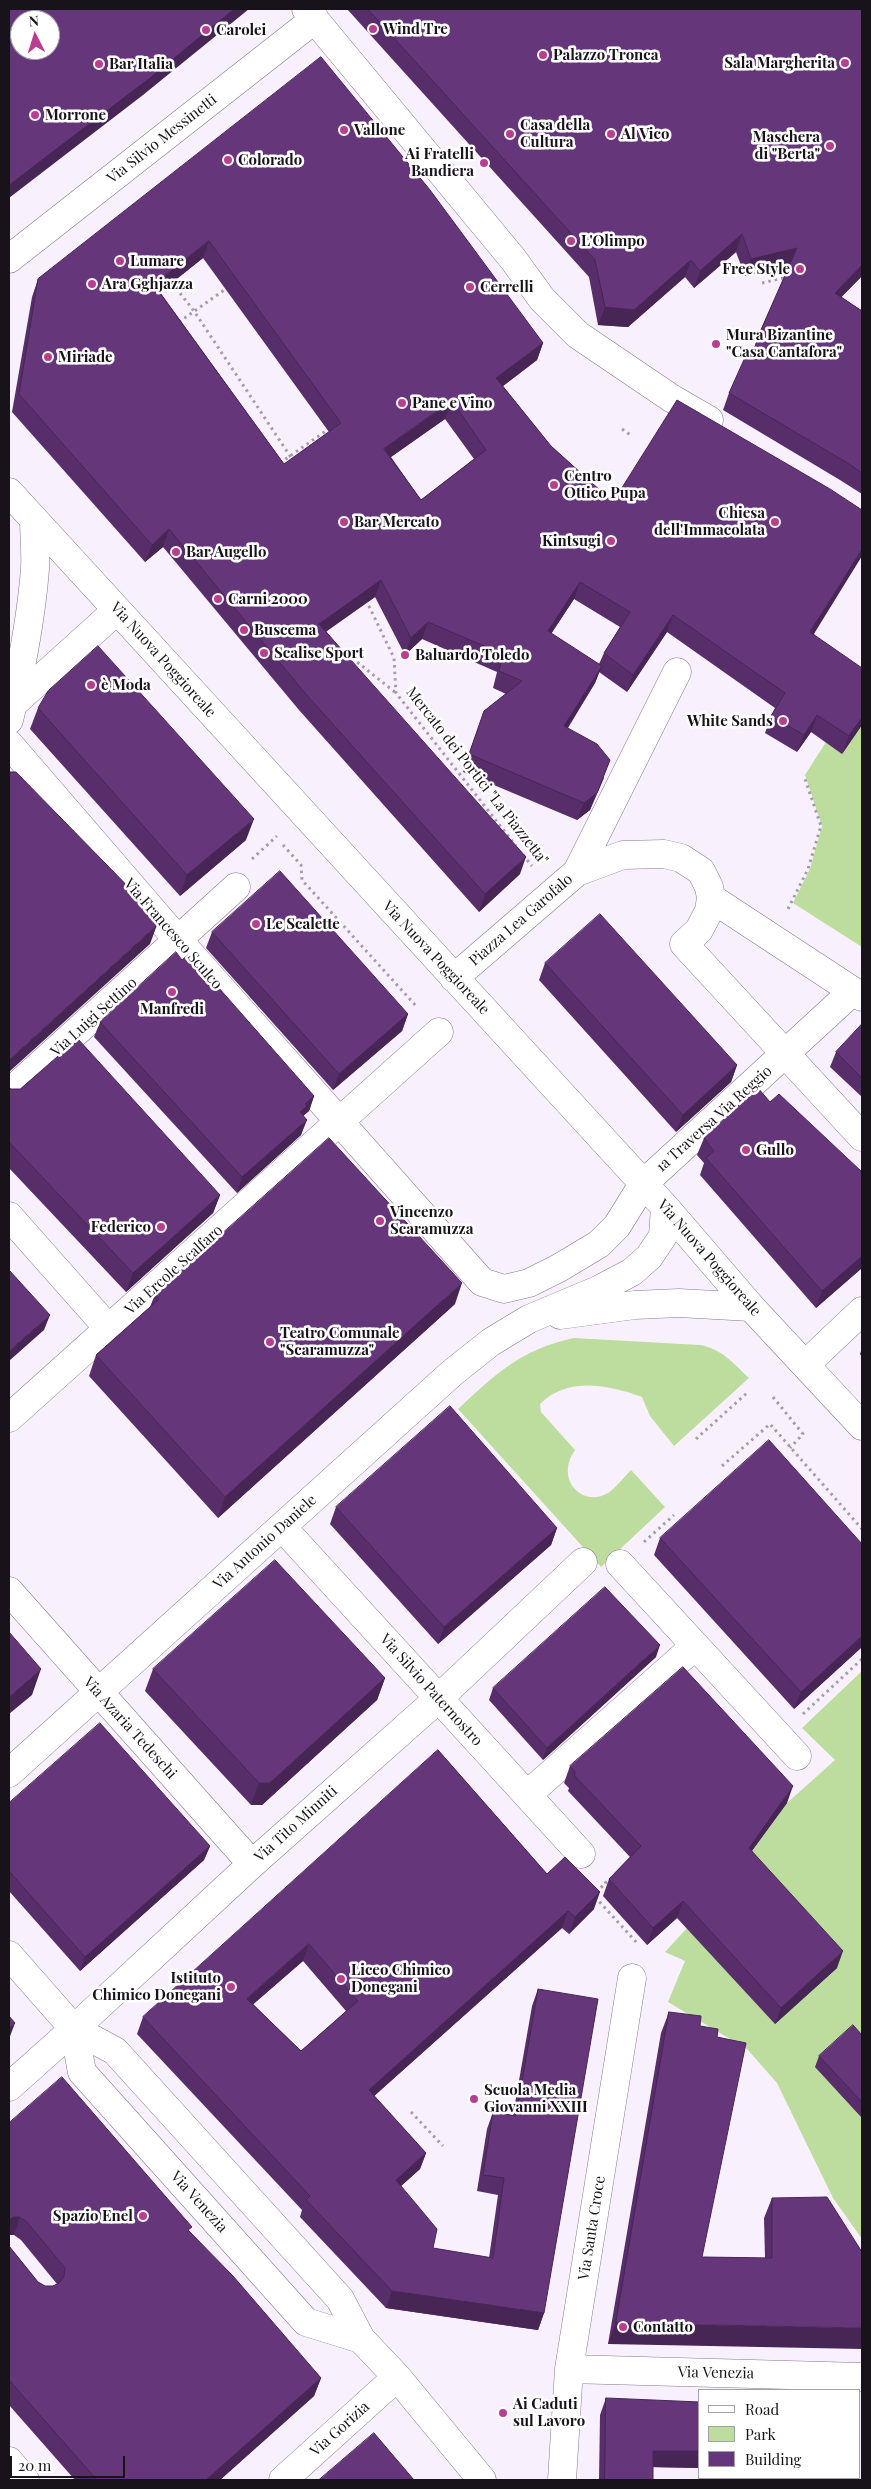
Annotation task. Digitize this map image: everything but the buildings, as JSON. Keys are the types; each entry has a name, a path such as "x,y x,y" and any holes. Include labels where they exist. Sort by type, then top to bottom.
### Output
{"street":[{"name":"Via Silvio Messinetti","path":"9,259 310,14"},
{"path":"310,14 513,259 542,299 578,335 671,398 731,433"},
{"name":"Via Nuova Poggioreale","path":"9,492 665,1207 751,1308 806,1364 862,1426"},
{"path":"11,711 35,568 34,519"},
{"path":"11,711 116,610"},
{"path":"577,872 677,672"},
{"name":"Via Francesco Sculco","path":"9,744 178,940 482,1282 504,1289 529,1283 598,1244 618,1226 643,1184"},
{"name":"Piazza Lea Garofalo","path":"454,978 577,872 623,855 664,854 681,858 701,871 709,887 711,898"},
{"name":"Via Luigi Settino","path":"9,1093 236,887"},
{"path":"857,994 711,898 709,911 699,930 684,944 862,1137"},
{"name":"1a Traversa Via Reggio","path":"643,1184 785,1055 857,994"},
{"name":"Via Ercole Scalfaro","path":"9,1418 439,1032"},
{"path":"72,1036 92,1058"},
{"path":"216,1193 236,1215"},
{"name":"Via Antonio Daniele","path":"9,1773 452,1373 491,1342 529,1319 632,1272 649,1257 663,1236 665,1207"},
{"path":"9,1216 109,1329"},
{"path":"529,1319 635,1305 679,1303 751,1308"},
{"path":"806,1364 862,1311"},
{"name":"Via Silvio Paternostro","path":"282,1527 581,1854"},
{"name":"Via Tito Minniti","path":"9,2086 74,2029 252,1864 438,1698 583,1562"},
{"path":"620,1564 797,1756"},
{"name":"Via Azaria Tedeschi","path":"9,1591 252,1864"},
{"path":"527,1796 695,1646"},
{"name":"Via Venezia","path":"9,1955 74,2029 115,2051 340,2299 361,2339 397,2377 482,2480"},
{"name":"Via Santa Croce","path":"562,2480 569,2369 632,1978"},
{"name":"Via Venezia","path":"74,2029 82,2072 306,2322 361,2339"},
{"name":"Via Venezia","path":"569,2369 862,2377"},
{"name":"Via Gorizia","path":"283,2480 397,2377"},
{"path":"9,2461 26,2480"}],"path":[{"path":"762,283 783,278 791,283"},
{"path":"172,283 194,311 291,455 295,464"},
{"path":"178,322 232,284"},
{"path":"275,466 336,423"},
{"path":"622,430 632,436"},
{"name":"Mercato dei Portici \"La Piazzetta\"","path":"362,592 394,658 396,693 531,865 554,890"},
{"path":"338,647 396,693"},
{"path":"792,902 808,869 821,826 804,776"},
{"path":"291,854 301,865 302,880 439,1032"},
{"path":"696,1438 748,1392"},
{"path":"773,1397 804,1434 790,1448"},
{"path":"722,1466 770,1424 862,1529"},
{"path":"779,1736 862,1658"},
{"path":"606,1883 594,1895 610,1914"},
{"path":"411,2112 443,2146"}],"green space":[{"path":"862,725 862,947 793,903 810,869 822,826 805,775 826,742 842,753"},
{"path":"574,1338 700,1345 721,1353 749,1378 674,1446 650,1416 642,1397 616,1389 576,1386 563,1389 551,1395 540,1404 541,1412 575,1450 569,1461 568,1471 570,1481 581,1494 589,1497 599,1497 608,1493 631,1470 665,1507 601,1567 458,1409 498,1373 524,1356 555,1343"},
{"path":"862,1671 862,2239 833,2198 777,2083 747,2049 668,2002 685,1961 665,1952 731,1880 787,1803 835,1760 802,1728"}],"place":[{"name":"Wind Tre","path":"373,29"},
{"name":"Carolei","path":"206,30"},
{"name":"Palazzo Tronca","path":"543,55"},
{"name":"Sala Margherita","path":"845,63"},
{"name":"Bar Italia","path":"99,64"},
{"name":"Morrone","path":"35,115"},
{"name":"Vallone","path":"344,130"},
{"name":"Casa della Cultura","path":"510,134"},
{"name":"Al Vico","path":"611,134"},
{"name":"Maschera di \"Berta\"","path":"830,146"},
{"name":"Colorado","path":"228,160"},
{"name":"Ai Fratelli Bandiera","path":"484,163"},
{"name":"L'Olimpo","path":"571,241"},
{"name":"Lumare","path":"120,261"},
{"name":"Free Style","path":"800,269"},
{"name":"Ara Gghjazza","path":"92,284"},
{"name":"Cerrelli","path":"470,287"},
{"name":"Mura Bizantine \"Casa Cantafora\"","path":"716,344"},
{"name":"Miriade","path":"48,357"},
{"name":"Pane e Vino","path":"402,403"},
{"name":"Centro Ottico Pupa","path":"554,485"},
{"name":"Bar Mercato","path":"344,522"},
{"name":"Chiesa dell'Immacolata","path":"775,522"},
{"name":"Kintsugi","path":"611,541"},
{"name":"Bar Augello","path":"176,552"},
{"name":"Carni 2000","path":"218,599"},
{"name":"Buscema","path":"244,630"},
{"name":"Scalise Sport","path":"264,653"},
{"name":"Baluardo Toledo","path":"405,655"},
{"name":"è Moda","path":"91,685"},
{"name":"White Sands","path":"783,721"},
{"name":"Le Scalette","path":"256,924"},
{"name":"Manfredi","path":"172,992"},
{"name":"Gullo","path":"746,1150"},
{"name":"Vincenzo Scaramuzza","path":"380,1221"},
{"name":"Federico","path":"161,1227"},
{"name":"Teatro Comunale \"Scaramuzza\"","path":"270,1342"},
{"name":"Liceo Chimico Donegani","path":"341,1979"},
{"name":"Istituto Chimico Donegani","path":"231,1987"},
{"name":"Scuola Media Giovanni XXIII","path":"474,2099"},
{"name":"Spazio Enel","path":"143,2216"},
{"name":"Contatto","path":"623,2327"},
{"name":"Ai Caduti sul Lavoro","path":"503,2413"}]}
